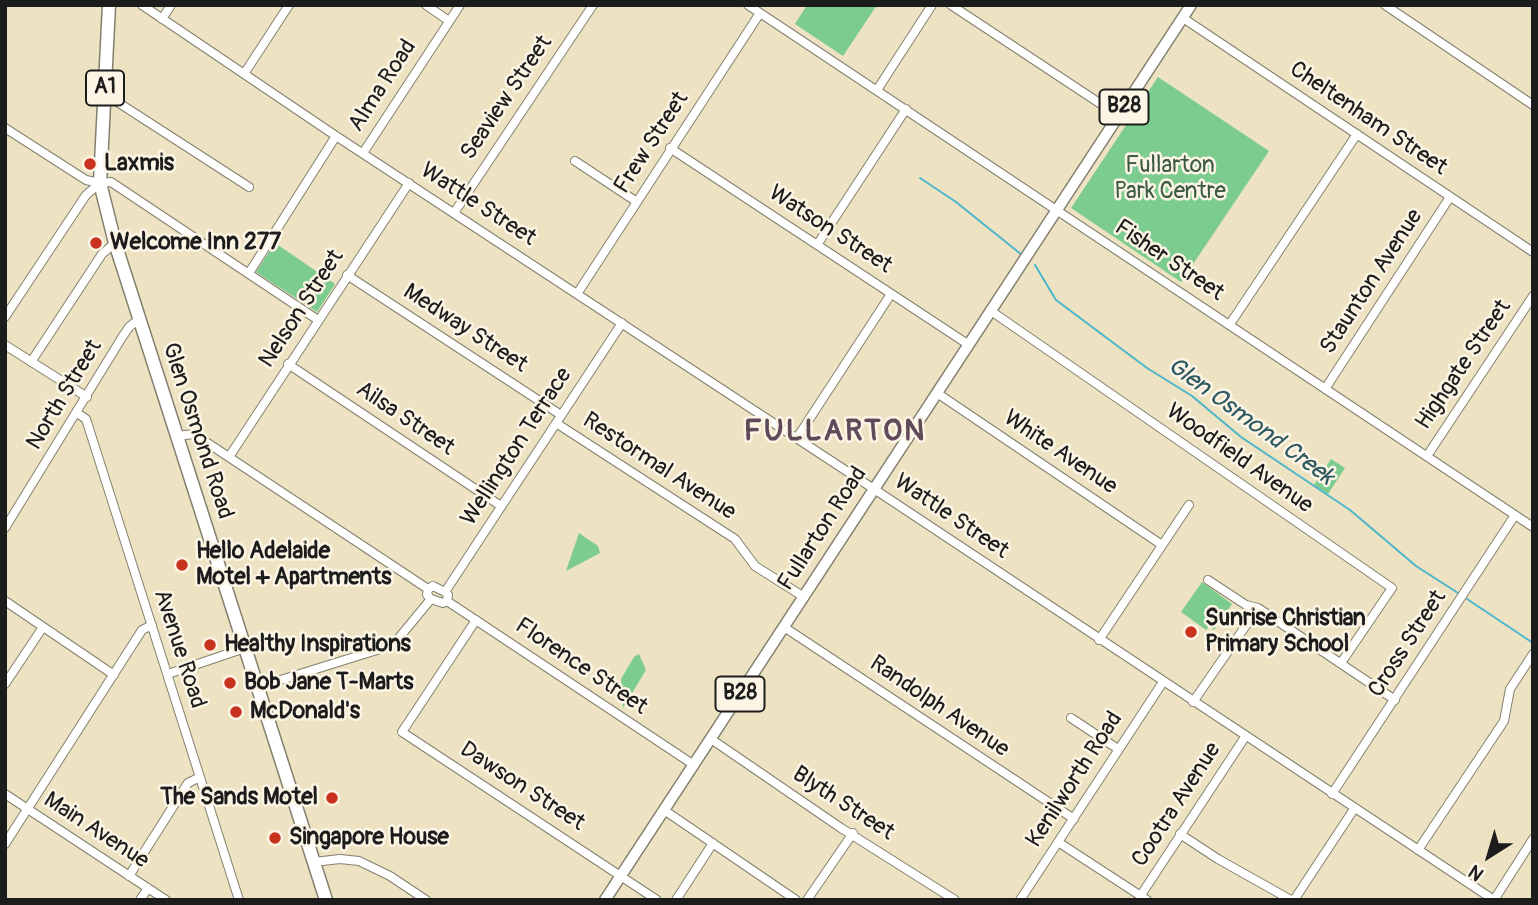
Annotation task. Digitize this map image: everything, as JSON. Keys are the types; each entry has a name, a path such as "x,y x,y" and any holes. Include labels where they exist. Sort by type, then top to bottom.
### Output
{"highway":[{"name":"Glen Osmond Road","path":"109,5 100,183 138,320 326,900"}],"main road":[{"name":"Fullarton Road","path":"605,900 1191,5"}],"street":[{"name":"Wattle Street","path":"142,5 336,136 1494,900"},
{"path":"162,19 171,5"},
{"path":"244,74 289,5"},
{"path":"426,5 449,21"},
{"name":"Alma Road","path":"363,153 460,5"},
{"name":"Seaview Street","path":"454,213 593,5"},
{"name":"Fisher Street","path":"748,5 1533,527"},
{"path":"877,90 932,5"},
{"path":"951,5 1119,116"},
{"path":"1385,5 1533,105"},
{"name":"Frew Street","path":"577,293 761,13"},
{"name":"Cheltenham Street","path":"1183,18 1533,251"},
{"path":"105,94 248,187"},
{"path":"817,245 906,109"},
{"path":"5,128 86,180 111,182 120,187 318,320"},
{"path":"1230,324 1357,134"},
{"path":"248,273 336,136"},
{"name":"Watson Street","path":"670,148 969,345"},
{"path":"575,162 637,202"},
{"path":"5,317 86,195 100,183"},
{"name":"Nelson Street","path":"229,457 409,183"},
{"name":"Staunton Avenue","path":"1325,388 1450,197"},
{"path":"31,362 102,254 115,243"},
{"name":"Medway Street","path":"347,275 559,419"},
{"path":"797,438 891,294"},
{"name":"Highgate Street","path":"1427,456 1533,296"},
{"name":"Woodfield Avenue","path":"991,311 1392,588 1342,663"},
{"name":"North Street","path":"5,528 129,327 138,320"},
{"name":"Wellington Terrace","path":"446,597 501,506 622,323"},
{"path":"5,345 87,397"},
{"name":"Ailsa Street","path":"288,364 501,506"},
{"name":"White Avenue","path":"937,393 1162,545"},
{"name":"Avenue Road","path":"78,413 86,419 239,900"},
{"name":"Restormal Avenue","path":"559,419 735,539 755,566 803,597"},
{"path":"177,436 194,434 428,589"},
{"path":"1099,640 1189,505"},
{"name":"Cross Street","path":"1332,794 1515,515"},
{"path":"1208,580 1246,605 1258,608 1395,700"},
{"path":"433,586 446,597 443,603 431,599 427,595 428,589 433,586"},
{"name":"Florence Street","path":"446,597 476,620 694,765"},
{"path":"258,687 393,645 431,599"},
{"path":"5,601 114,675"},
{"path":"1193,702 1258,608"},
{"name":"Dawson Street","path":"476,620 402,732 657,900"},
{"path":"5,844 142,630 152,625"},
{"name":"Randolph Avenue","path":"784,626 1073,818"},
{"path":"5,684 43,627"},
{"path":"168,674 245,648"},
{"path":"1418,850 1504,721 1510,689 1533,654"},
{"name":"Kenilworth Road","path":"1020,900 1163,682"},
{"path":"1071,718 1118,749"},
{"name":"Cootra Avenue","path":"1144,898 1180,834 1245,737"},
{"name":"Blyth Street","path":"711,739 841,828 853,833 955,900"},
{"path":"130,876 188,783 200,777"},
{"name":"Main Avenue","path":"5,794 166,900"},
{"path":"1180,834 1218,859 1292,900 1354,808"},
{"path":"664,810 796,900"},
{"path":"807,900 853,833"},
{"path":"1494,900 1533,839"},
{"path":"1058,842 1144,898"},
{"path":"676,900 713,843"},
{"path":"314,862 340,859 359,861 390,876 426,900"},
{"path":"140,900 148,888"}],"green space":[{"path":"807,5 877,5 843,56 795,24"},
{"name":"Fullarton Park Centre","path":"1158,77 1269,151 1181,282 1071,208"},
{"path":"275,243 335,284 317,312 256,272"},
{"path":"1331,459 1345,468 1328,494 1314,485"},
{"path":"579,533 598,546 600,553 566,571"},
{"path":"1202,582 1232,604 1214,630 1209,626 1206,630 1181,612"},
{"path":"639,654 646,670 623,708 621,679 634,657"}],"waterway":[{"name":"Glen Osmond Creek","path":"920,178 956,202 1022,255"},
{"name":"Glen Osmond Creek","path":"1035,265 1056,300 1147,368 1192,396 1241,437 1350,510 1416,566 1458,593"},
{"name":"Glen Osmond Creek","path":"1467,599 1533,643"}],"place":[{"name":"Laxmis","path":"90,164"},
{"name":"Welcome Inn 277","path":"96,243"},
{"name":"Hello Adelaide Motel + Apartments","path":"182,565"},
{"name":"Sunrise Christian Primary School","path":"1191,632"},
{"name":"Healthy Inspirations","path":"210,645"},
{"name":"Bob Jane T-Marts","path":"230,683"},
{"name":"McDonald's","path":"236,712"},
{"name":"The Sands Motel","path":"332,798"},
{"name":"Singapore House","path":"275,838"}],"district":[{"name":"FULLARTON","path":"835,432"}]}
